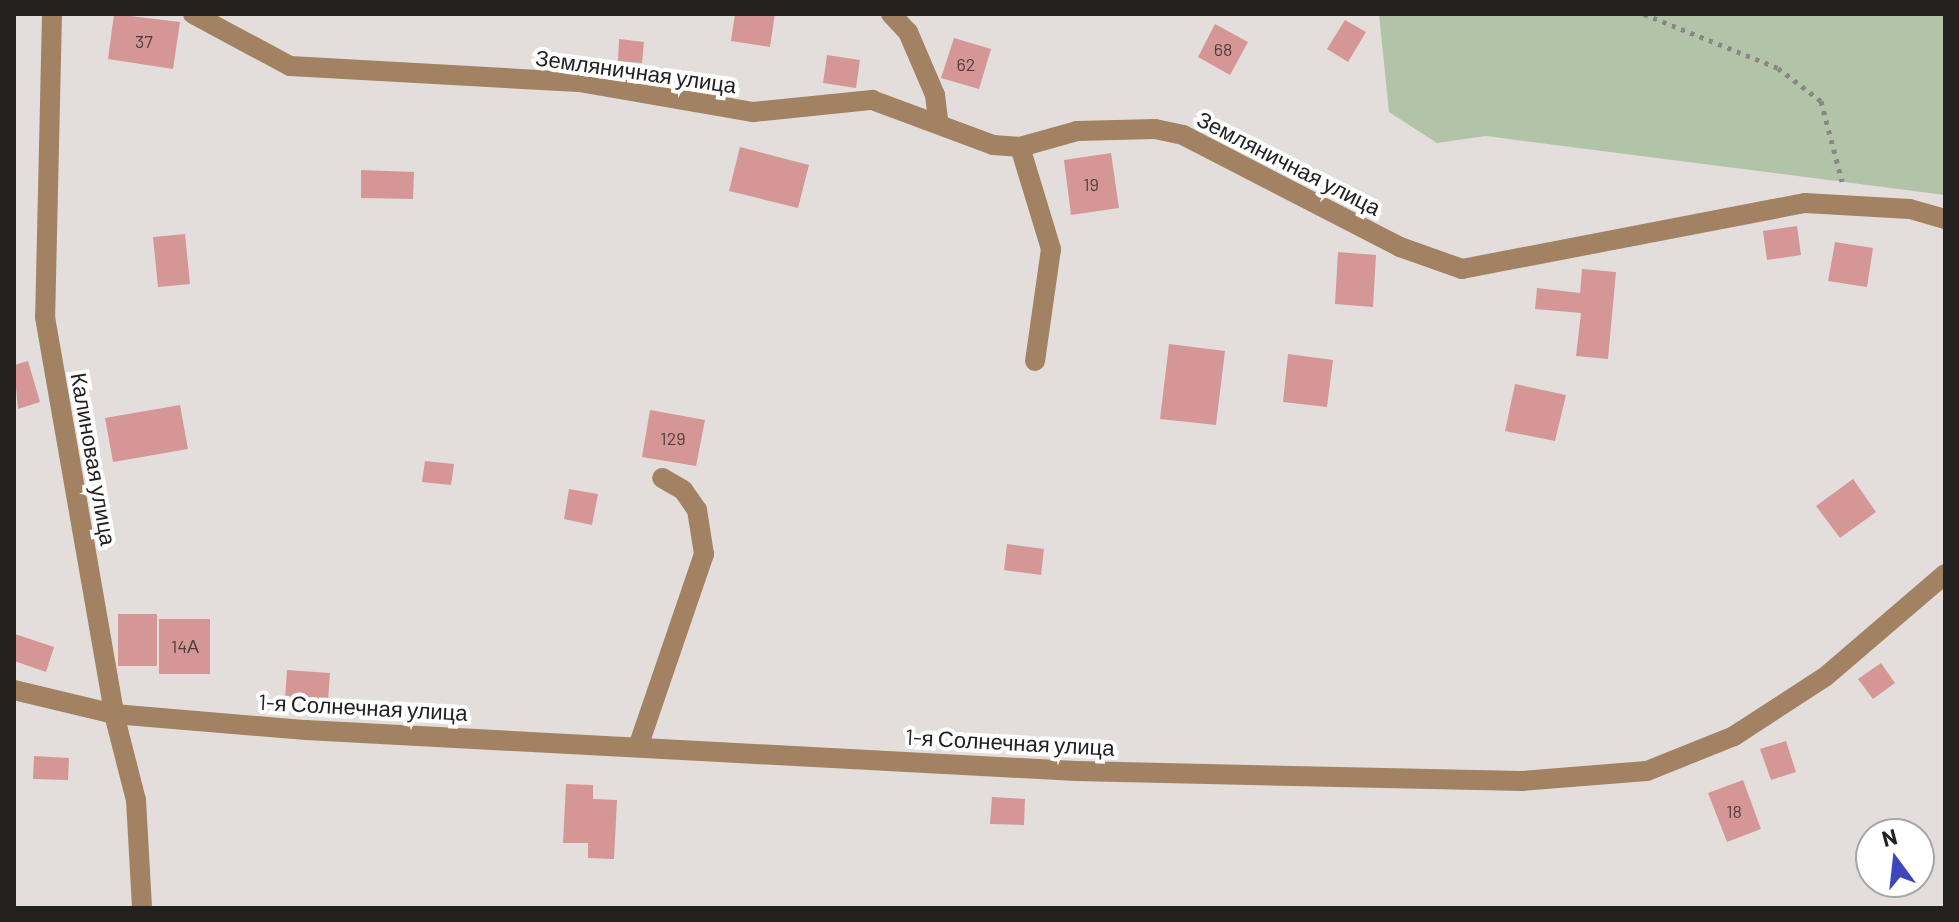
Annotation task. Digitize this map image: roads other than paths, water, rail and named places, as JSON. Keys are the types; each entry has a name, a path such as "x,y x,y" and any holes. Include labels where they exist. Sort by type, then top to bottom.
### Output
{"street":[{"name":"Калиновая улица","path":"52,14 45,317 114,714 136,800 142,908"},
{"name":"Земляничная улица","path":"193,14 290,66 579,82 753,112 872,100 938,121 993,145 1020,147 1108,127 1183,135 1400,247 1462,269 1805,203 1910,209 1945,219"},
{"path":"891,14 908,32 935,95 938,121"},
{"path":"1020,147 1051,249 1035,361"},
{"path":"639,744 704,554 697,510 683,490 662,478"},
{"name":"1-я Солнечная улица","path":"14,690 114,714 1076,771 1522,781 1647,771 1734,736 1812,685 1945,574"}]}
